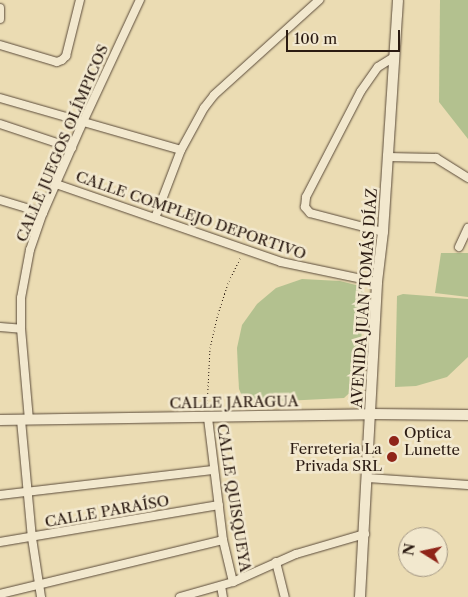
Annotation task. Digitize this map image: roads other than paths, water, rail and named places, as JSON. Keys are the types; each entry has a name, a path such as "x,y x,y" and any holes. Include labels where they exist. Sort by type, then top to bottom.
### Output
{"street":[{"path":"0,45 57,62 62,60 66,56 80,0"},
{"name":"CALLE JUEGOS OLÍMPICOS","path":"41,597 27,492 21,298 30,250 43,213 140,0"},
{"path":"155,218 181,150 204,108 214,95 318,0"},
{"name":"AVENIDA JUAN TOMÁS DÍAZ","path":"360,597 378,282 398,0"},
{"path":"0,8 0,19"},
{"path":"383,232 310,213 305,207 306,197 361,91 378,67 394,58"},
{"path":"0,98 181,150"},
{"path":"0,124 72,148"},
{"path":"387,157 436,158 468,178"},
{"name":"CALLE COMPLEJO DEPORTIVO","path":"56,184 244,249 308,269 378,282"},
{"path":"0,200 43,213"},
{"path":"459,246 468,228"},
{"path":"0,327 21,329"},
{"name":"CALLE JARAGUA","path":"0,420 371,414 468,415"},
{"name":"CALLE QUISQUEYA","path":"208,418 223,540 233,582"},
{"path":"0,495 213,470"},
{"path":"368,478 468,485"},
{"name":"CALLE PARAÍSO","path":"0,542 219,505"},
{"path":"180,597 233,582 276,562 328,543 365,534"},
{"path":"0,594 223,540"},
{"path":"276,562 285,597"},
{"path":"221,586 224,597"}],"place":[{"name":"Optica Lunette","path":"394,441"},
{"name":"Ferreteria La Privada SRL","path":"392,457"}]}
